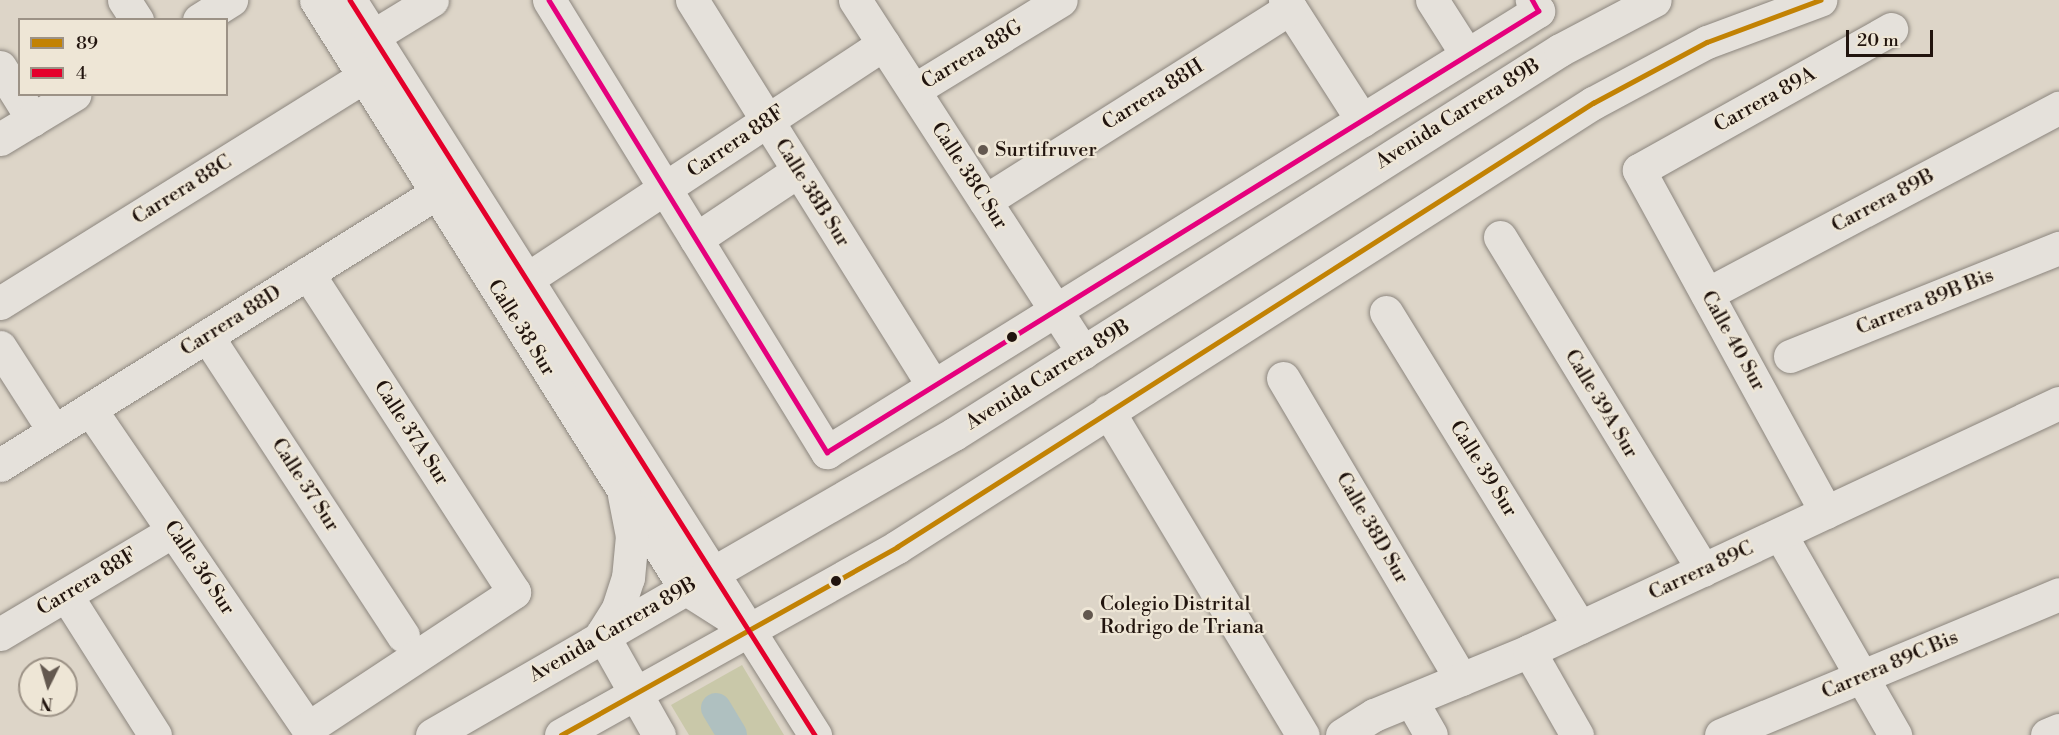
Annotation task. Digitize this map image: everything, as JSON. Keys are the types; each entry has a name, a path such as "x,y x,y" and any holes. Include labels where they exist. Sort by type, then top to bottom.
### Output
{"street":[{"path":"124,0 136,18"},
{"path":"202,18 231,0"},
{"name":"Calle 38 Sur","path":"316,0 364,76 449,185 527,279 752,631 815,735"},
{"name":"Calle 38 Sur","path":"350,0 373,36 449,185 624,495 685,588 752,631"},
{"path":"373,36 432,0"},
{"path":"549,0 827,452 1467,55 1535,6"},
{"name":"Calle 38B Sur","path":"692,0 933,386"},
{"name":"Calle 38C Sur","path":"855,0 1083,353"},
{"name":"Carrera 88G","path":"914,90 1061,0"},
{"path":"1432,0 1467,55"},
{"name":"Avenida Carrera 89B","path":"432,735 602,634 714,573 944,440 1560,50 1655,0"},
{"path":"561,735 752,631 897,547 1645,72 1707,42 1820,0"},
{"path":"1287,4 1362,120"},
{"name":"Carrera 88H","path":"985,201 1287,4"},
{"name":"Carrera 89A","path":"1639,170 1891,29"},
{"name":"Carrera 88F","path":"527,279 884,44"},
{"path":"0,67 18,96"},
{"name":"Carrera 88C","path":"0,303 364,76"},
{"path":"18,96 33,120"},
{"path":"0,139 72,96"},
{"name":"Carrera 89B","path":"1707,294 2059,108"},
{"name":"Calle 40 Sur","path":"1639,170 1826,512"},
{"path":"696,239 798,171"},
{"name":"Carrera 88D","path":"0,465 449,185"},
{"name":"Calle 39A Sur","path":"1500,237 1703,570"},
{"name":"Carrera 89B Bis","path":"1790,356 2059,248"},
{"name":"Calle 37A Sur","path":"308,273 514,592 308,728"},
{"name":"Calle 39 Sur","path":"1386,312 1580,627"},
{"name":"Calle 37 Sur","path":"207,336 403,635"},
{"path":"0,347 54,431"},
{"name":"Calle 38D Sur","path":"1283,378 1461,679"},
{"name":"Carrera 89C","path":"1342,735 1374,715 1529,651 2059,403"},
{"name":"Calle 36 Sur","path":"90,409 308,728"},
{"path":"1108,411 1303,735"},
{"path":"624,495 632,536 628,578 618,608 602,634 659,735"},
{"name":"Carrera 88F","path":"0,634 173,531"},
{"path":"1780,534 1895,735"},
{"name":"Carrera 89C Bis","path":"1721,735 2059,594"},
{"path":"66,595 155,735"},
{"path":"1529,651 1577,735"},
{"path":"1411,700 1431,735"},
{"path":"2047,735 2059,730"}],"green space":[{"path":"742,665 784,735 689,735 671,705"}],"waterway":[{"path":"716,708 732,735"}],"transit line":[{"name":"4","path":"350,0 815,735"},
{"path":"549,0 827,452 1538,11 1532,0"},
{"name":"89","path":"561,735 897,547 1593,103 1707,42 1820,0"}],"place":[{"name":"Surtifruver","path":"983,150"},
{"name":"Colegio Distrital Rodrigo de Triana","path":"1088,615"}]}
